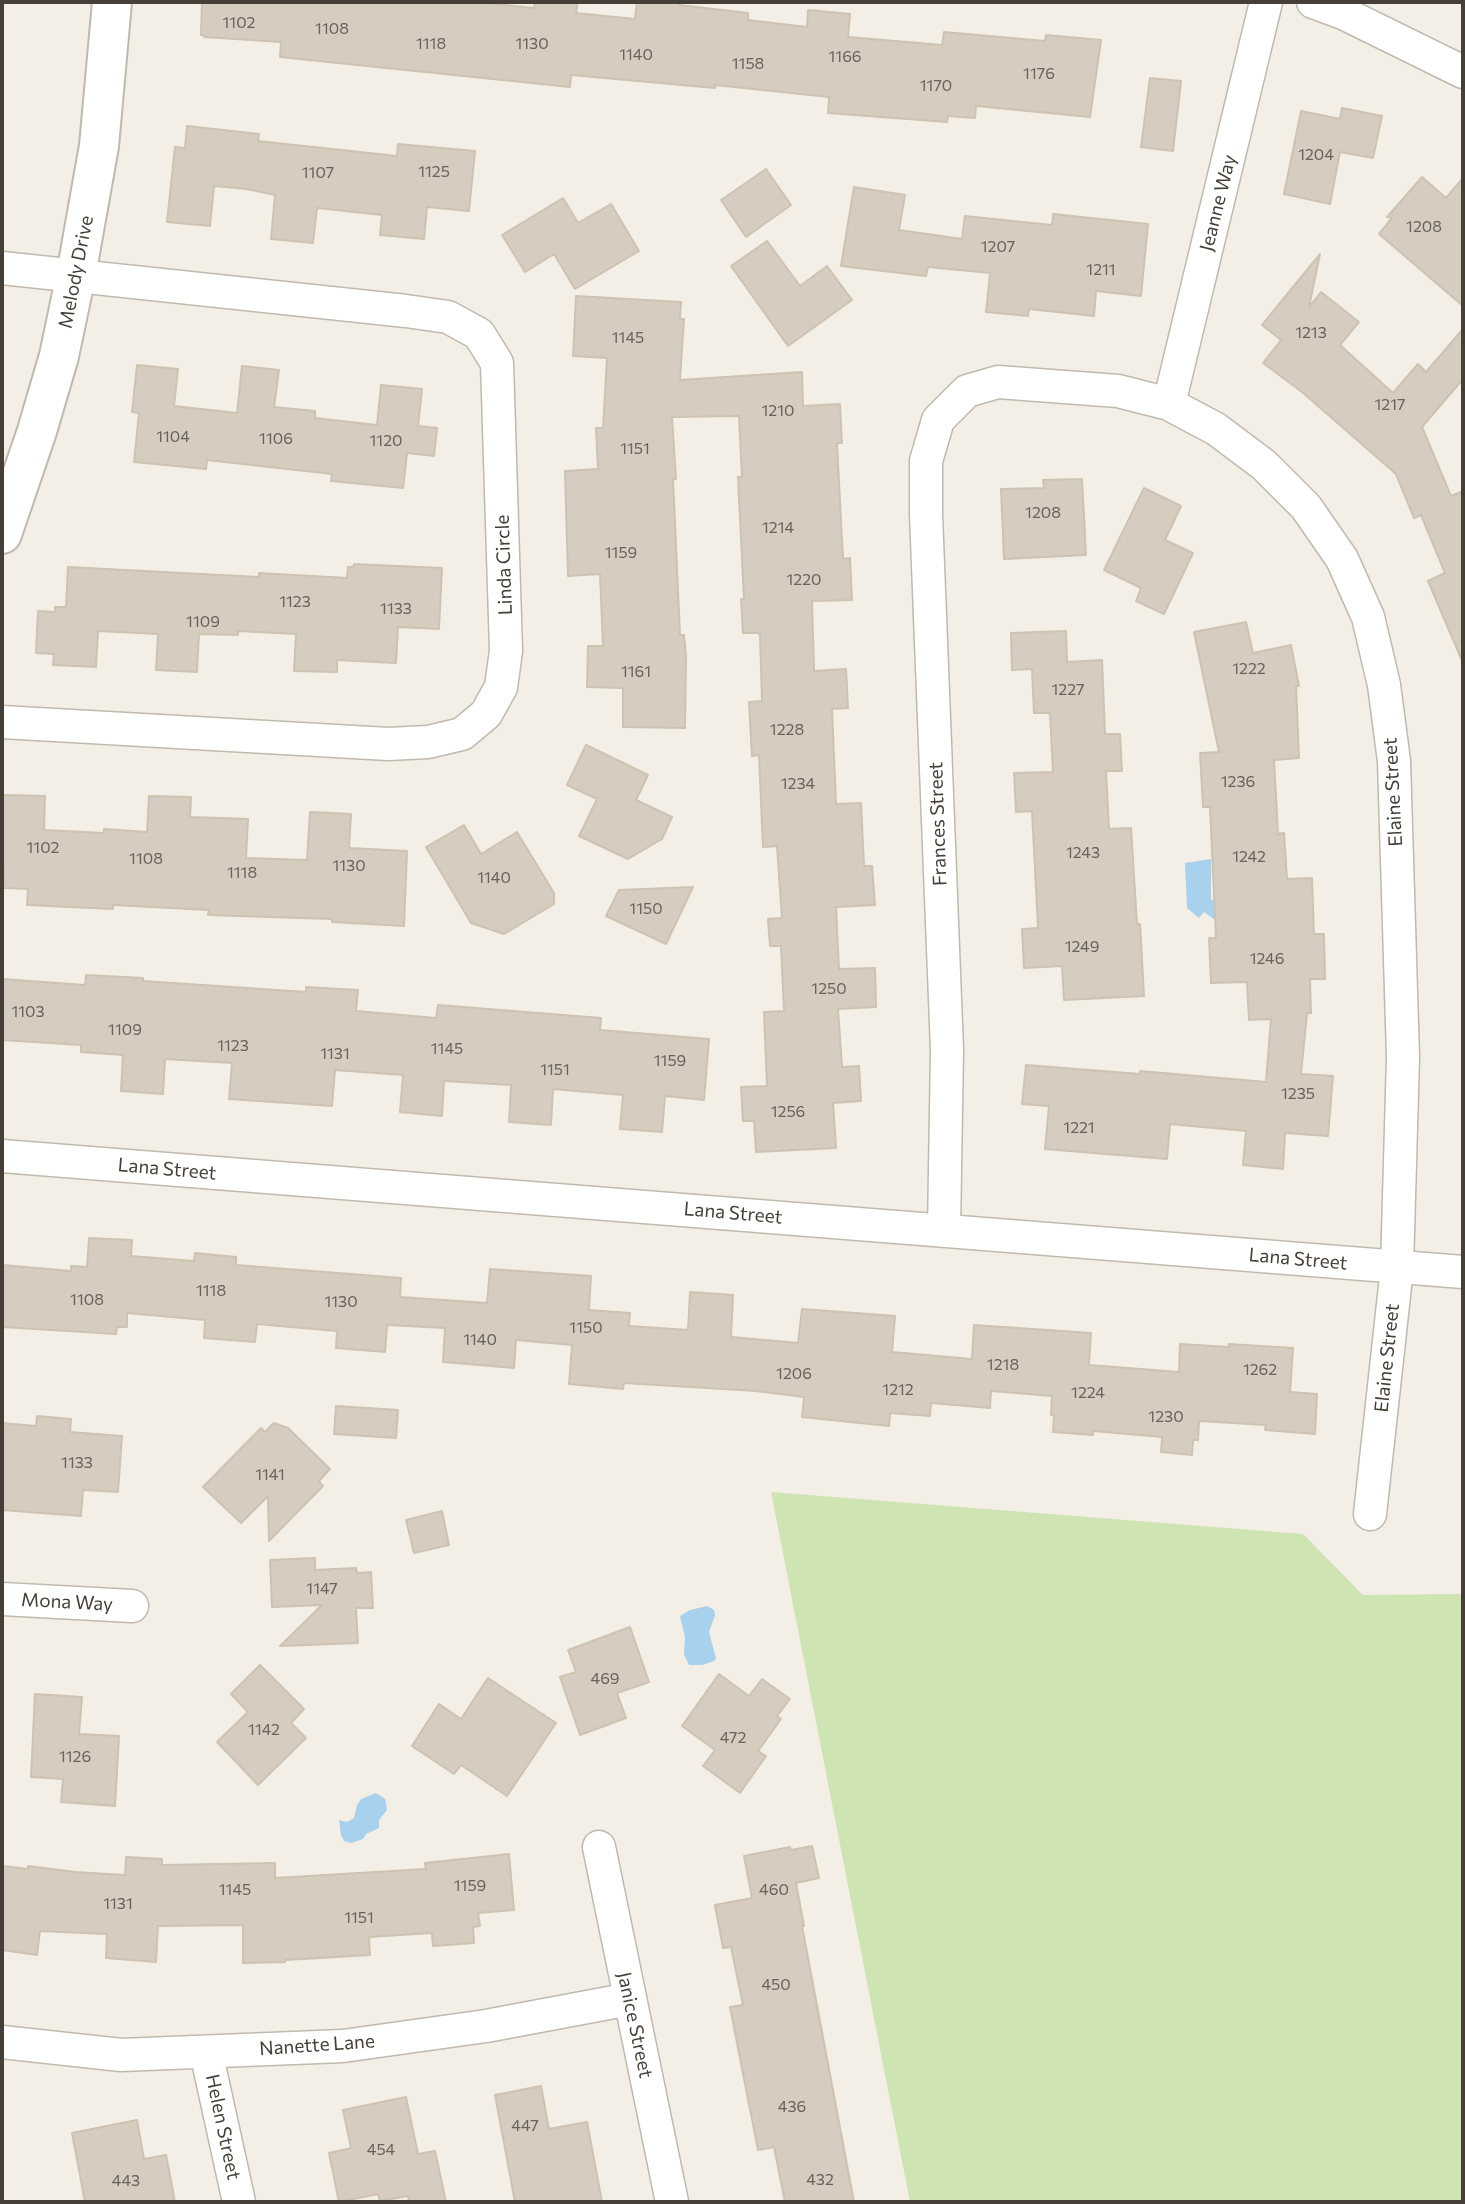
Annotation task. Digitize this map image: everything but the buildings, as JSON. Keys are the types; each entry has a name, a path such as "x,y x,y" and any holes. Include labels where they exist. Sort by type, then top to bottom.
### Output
{"street":[{"name":"Melody Drive","path":"2,534 60,356 99,146 112,2"},
{"name":"Jeanne Way","path":"1169,404 1266,2"},
{"path":"1312,2 1343,13 1463,72"},
{"name":"Linda Circle","path":"2,268 427,314 448,317 479,334 496,363 506,651 501,687 486,715 461,734 428,742 388,744 2,722"},
{"name":"Elaine Street","path":"938,420 967,391 998,382 1118,391 1169,404 1216,429 1264,465 1306,507 1342,559 1368,617 1384,685 1394,761 1403,1057 1397,1268 1370,1514"},
{"name":"Frances Street","path":"938,420 926,461 926,514 947,1050 944,1230"},
{"name":"Lana Street","path":"2,1156 1463,1272"},
{"name":"Mona Way","path":"2,1599 132,1606"},
{"name":"Janice Street","path":"599,1847 672,2202"},
{"name":"Nanette Lane","path":"2,2042 121,2055 343,2046 486,2026 630,1999"},
{"name":"Helen Street","path":"206,2052 239,2202"}],"green space":[{"path":"771,1492 1303,1534 1363,1595 1463,1594 1463,2202 910,2202"}],"water":[{"path":"1211,859 1211,899 1225,909 1215,920 1204,912 1199,918 1187,908 1185,863"},
{"path":"707,1606 714,1610 715,1615 709,1632 716,1658 702,1665 689,1665 684,1654 685,1637 680,1616 690,1610"},
{"path":"376,1793 385,1799 387,1810 379,1820 379,1828 366,1834 363,1839 351,1843 344,1841 339,1820 347,1822 354,1818 361,1799"}]}
